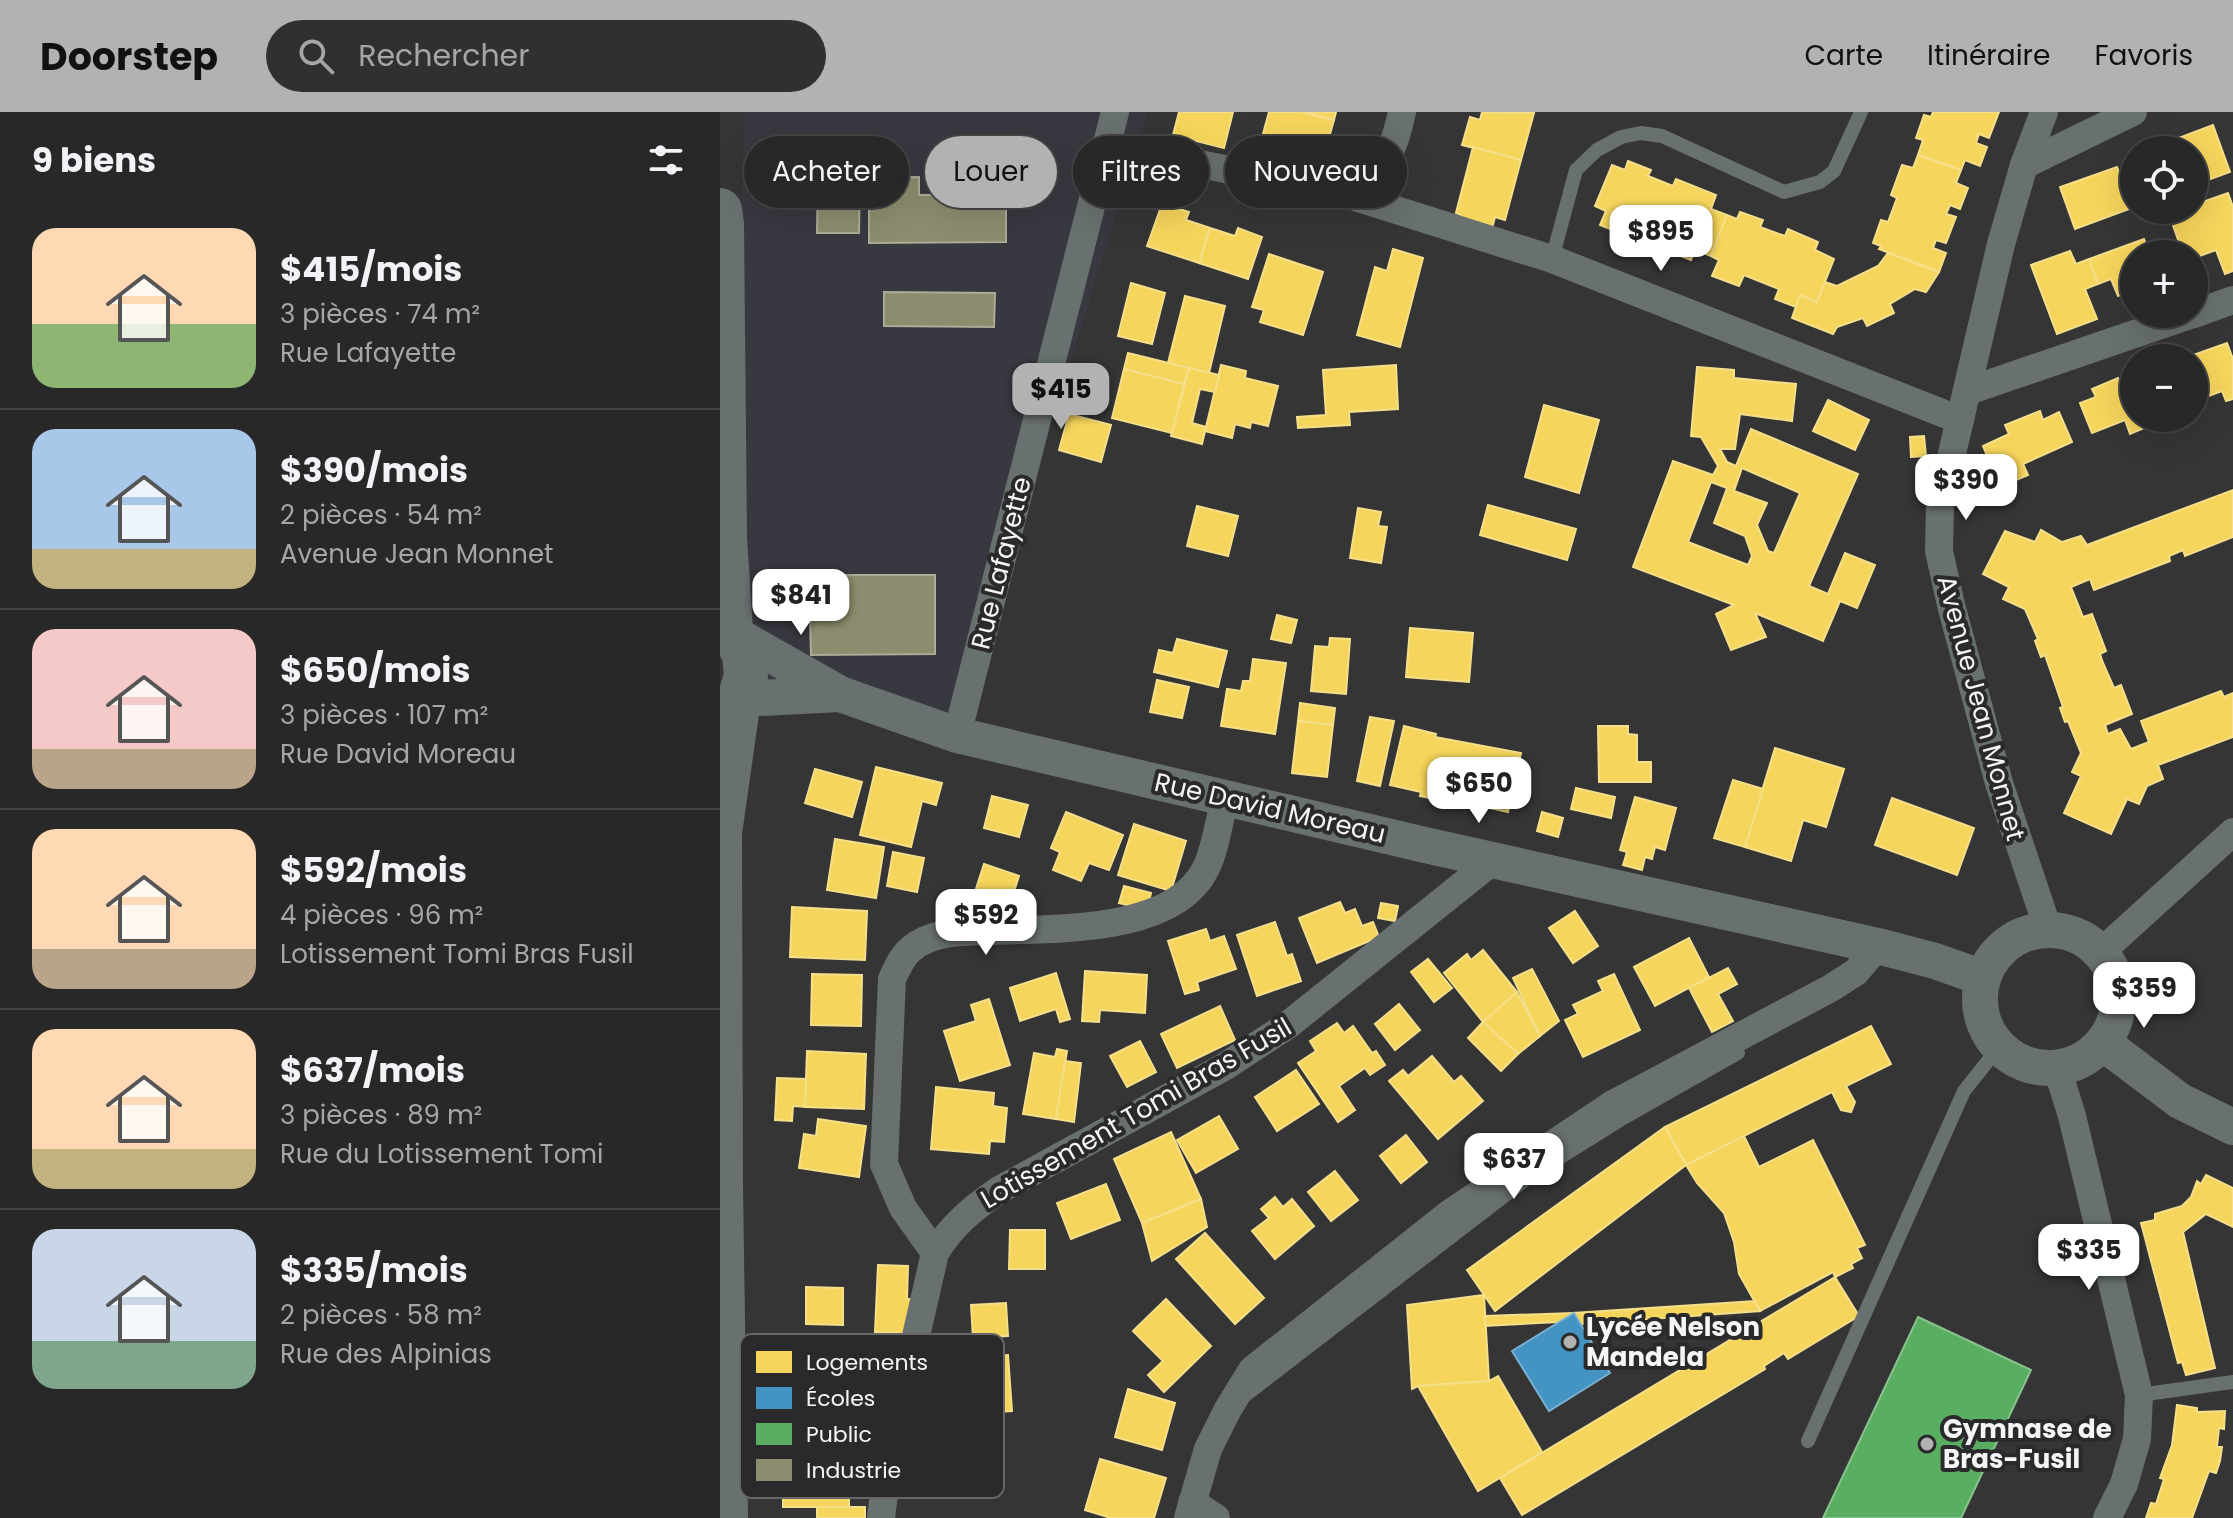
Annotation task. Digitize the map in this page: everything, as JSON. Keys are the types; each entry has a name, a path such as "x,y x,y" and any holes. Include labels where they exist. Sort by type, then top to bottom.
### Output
{"main road":[{"path":"720,210 726,628 744,653 746,676 730,709 720,832 720,1186 726,1518"}],"street":[{"name":"Rue Lafayette","path":"1108,136 1115,112"},
{"path":"1396,136 1402,112"},
{"name":"Avenue Jean Monnet","path":"2044,112 2024,165 2001,244 1940,505 1939,551 1999,783 2048,929"},
{"path":"2024,165 2133,112"},
{"name":"Rue Lafayette","path":"957,735 1089,208"},
{"path":"1390,208 1552,259 1960,420"},
{"path":"2208,309 2233,300"},
{"path":"1968,391 2153,328"},
{"name":"Rue David Moreau","path":"726,628 840,694 957,735 1878,946 1983,978"},
{"name":"Rue David Moreau","path":"730,709 840,694"},
{"path":"935,1253 903,1208 884,1164 892,979 900,963 911,948 948,933 1110,925 1158,910 1191,890 1207,868 1225,797"},
{"path":"2101,952 2233,832"},
{"name":"Lotissement Tomi Bras Fusil","path":"916,1334 935,1253 949,1229 970,1210 999,1190 1224,1067 1288,1025 1495,859"},
{"path":"2048,929 2075,934 2101,952 2112,968 2119,994 2115,1022 2103,1043 2080,1062 2057,1068 2027,1065 1999,1047 1987,1030 1980,1003 1983,978 1998,952 2017,937 2048,929"},
{"path":"1216,1518 1190,1510 1208,1449 1252,1370 1449,1214 1613,1104 1831,988 1856,972 1878,946"},
{"path":"2103,1043 2180,1101 2233,1127"},
{"path":"2057,1068 2079,1145 2139,1395 2137,1439 2124,1484 2107,1518"},
{"name":"Lotissement Tomi Bras Fusil","path":"881,1518 884,1498"}],"lane":[{"path":"1552,259 1576,170 1597,150 1621,137 1641,133 1662,136 1784,192 1820,182 1834,171 1861,112"},
{"path":"1808,1441 1964,1091 1999,1047"},
{"path":"2139,1395 2233,1382"}],"shaded area":[{"path":"744,112 1147,112 1140,136 1073,136 1073,208 1118,208 964,713 728,704"}],"building: Logements":[{"path":"1179,112 1233,112 1224,148 1209,144 1209,136 1173,135"},
{"path":"1269,112 1303,112 1334,120 1329,136 1262,136"},
{"path":"1303,112 1336,112 1334,120"},
{"path":"1482,112 1534,113 1521,160 1462,145 1470,117 1480,120"},
{"path":"1933,112 1999,112 1989,138 1979,134 1976,143 1987,147 1980,166 1965,160 1961,170 1918,155 1923,140 1916,138 1924,115 1931,117"},
{"path":"2213,125 2230,172 2208,180 2208,136 2184,136"},
{"path":"1473,147 1521,160 1505,220 1495,217 1491,232 1459,223 1461,215 1456,213"},
{"path":"1918,155 1961,170 1956,183 1968,188 1960,209 1950,205 1946,214 1956,217 1946,243 1936,240 1933,248 1946,253 1939,272 1879,249 1881,246 1873,243 1881,220 1888,222 1897,198 1891,195 1902,165 1913,168"},
{"path":"1628,161 1651,170 1648,176 1673,186 1676,179 1716,195 1711,209 1727,215 1711,256 1695,250 1691,260 1670,252 1674,242 1632,224 1627,236 1600,225 1606,211 1595,206 1612,165 1625,170"},
{"path":"2117,167 2120,175 2120,212 2075,229 2060,187"},
{"path":"2228,193 2233,207 2233,271 2225,274 2216,250 2208,253 2208,240 2178,240 2172,224 2208,224 2208,200"},
{"path":"1161,208 1189,212 1186,220 1210,228 1199,263 1147,246"},
{"path":"1740,212 1763,220 1760,227 1785,236 1788,229 1818,242 1815,250 1834,259 1817,302 1800,295 1796,307 1775,299 1779,289 1744,275 1739,286 1712,276 1719,260 1711,256 1727,215 1737,219"},
{"path":"1210,228 1235,236 1238,228 1262,237 1248,279 1199,263"},
{"path":"2120,248 2120,295 2111,279 2098,284 2089,259"},
{"path":"1393,249 1423,258 1400,347 1357,335 1375,267 1387,271"},
{"path":"2070,251 2076,264 2089,259 2098,284 2085,289 2097,319 2057,334 2031,265"},
{"path":"1888,253 1939,272 1926,292 1915,289 1890,304 1894,313 1867,326 1863,318 1837,327 1833,334 1792,318 1800,295 1817,302 1825,282 1837,286 1878,266"},
{"path":"1269,254 1323,272 1303,335 1260,322 1264,310 1252,307"},
{"path":"1131,283 1165,293 1152,344 1118,336"},
{"path":"1185,296 1225,306 1209,373 1168,363"},
{"path":"2227,343 2233,359 2233,399 2226,401 2222,391 2208,396 2208,350"},
{"path":"1128,353 1189,368 1184,384 1124,369"},
{"path":"1221,365 1246,371 1245,378 1278,386 1268,426 1251,422 1250,428 1235,424 1232,438 1205,431"},
{"path":"1396,365 1398,409 1349,412 1350,425 1298,428 1297,417 1326,415 1323,370"},
{"path":"1697,367 1734,370 1734,378 1796,384 1792,421 1740,414 1735,449 1720,449 1727,462 1736,466 1751,429 1858,474 1809,586 1828,594 1845,553 1875,565 1857,608 1840,601 1823,641 1755,613 1766,637 1731,650 1716,614 1734,605 1633,567 1673,461 1713,475 1718,466 1701,437 1691,436","holes":["1742,468 1800,493 1774,553 1768,551 1757,525 1767,503 1734,491","1711,482 1727,488 1714,523 1745,536 1752,556 1748,565 1688,542"]},
{"path":"1189,368 1219,375 1215,392 1200,389 1192,423 1206,427 1202,444 1171,436"},
{"path":"1124,369 1184,384 1172,433 1112,418"},
{"path":"2118,378 2120,383 2120,422 2092,433 2080,403 2096,397 2092,389"},
{"path":"1828,400 1869,420 1855,450 1813,431"},
{"path":"1544,405 1599,420 1579,493 1525,477"},
{"path":"2040,411 2043,420 2059,412 2072,442 2023,464 2028,475 2000,487 1983,446 2009,434 2005,425"},
{"path":"1069,414 1111,425 1101,462 1059,450"},
{"path":"1924,436 1926,456 1911,457 1910,437"},
{"path":"2233,490 2233,537 2185,556 2183,550 2169,556 2170,561 2094,590 2090,579 2071,587 2083,617 2092,614 2106,651 2100,654 2103,663 2114,688 2121,685 2132,714 2105,725 2108,734 2120,729 2131,749 2149,742 2141,721 2221,691 2224,697 2233,693 2233,737 2158,765 2163,779 2147,786 2139,804 2127,799 2111,834 2064,813 2081,776 2072,772 2081,753 2068,721 2065,722 2045,655 2041,657 2035,641 2038,639 2025,609 2003,599 2009,587 1983,574 2005,531 2035,542 2041,530 2062,542 2081,536 2087,545"},
{"path":"1488,505 1576,529 1567,560 1480,535"},
{"path":"1197,506 1238,516 1228,556 1187,546"},
{"path":"1358,508 1381,512 1378,526 1387,527 1381,563 1350,558"},
{"path":"1277,615 1297,620 1291,643 1271,639"},
{"path":"1410,628 1473,633 1469,682 1406,677"},
{"path":"1330,638 1350,639 1346,694 1311,691 1315,646 1329,647"},
{"path":"1177,639 1227,651 1218,687 1154,672 1159,650 1173,653"},
{"path":"1253,659 1286,663 1275,734 1221,726 1227,689 1241,691 1243,681 1250,681"},
{"path":"1157,680 1189,687 1182,718 1150,712"},
{"path":"1300,703 1335,708 1333,725 1298,721"},
{"path":"1370,717 1394,721 1380,786 1357,781"},
{"path":"1298,721 1333,725 1327,777 1292,773"},
{"path":"1404,726 1436,734 1435,737 1521,753 1508,812 1420,796 1421,792 1390,785"},
{"path":"1598,726 1628,726 1628,734 1637,735 1637,762 1651,762 1651,782 1599,782"},
{"path":"1775,748 1844,769 1826,827 1803,820 1791,861 1745,847"},
{"path":"876,767 942,783 936,805 922,801 911,847 860,835"},
{"path":"815,769 862,782 852,817 805,803"},
{"path":"1733,780 1763,789 1745,847 1714,838"},
{"path":"1576,788 1615,797 1611,818 1571,809"},
{"path":"992,796 1028,805 1019,837 984,828"},
{"path":"1635,797 1676,808 1665,850 1655,847 1652,859 1645,857 1642,870 1623,865 1627,852 1620,850"},
{"path":"1892,798 1974,828 1957,875 1875,845"},
{"path":"1066,812 1123,835 1109,870 1089,863 1081,881 1053,870 1060,852 1051,848"},
{"path":"1542,812 1563,818 1558,837 1537,831"},
{"path":"1134,824 1186,841 1171,891 1118,875"},
{"path":"835,839 884,847 876,898 827,890"},
{"path":"893,852 924,858 917,892 887,886"},
{"path":"984,864 1019,876 1007,913 972,901"},
{"path":"1124,886 1151,893 1147,910 1119,903"},
{"path":"1340,902 1345,913 1355,909 1362,926 1373,922 1379,937 1317,963 1299,918"},
{"path":"1381,903 1398,906 1395,921 1378,918"},
{"path":"792,907 867,911 865,960 790,957"},
{"path":"1575,911 1598,946 1573,963 1549,928"},
{"path":"1275,922 1287,956 1292,954 1301,981 1257,996 1237,935"},
{"path":"1206,929 1210,941 1224,936 1236,969 1197,982 1199,990 1185,994 1168,941"},
{"path":"1689,938 1709,977 1655,1006 1634,967"},
{"path":"1483,950 1517,992 1483,1022 1444,973 1467,954 1471,960"},
{"path":"1428,959 1452,988 1434,1002 1411,972"},
{"path":"1728,968 1737,984 1718,994 1733,1021 1712,1032 1689,988"},
{"path":"1532,969 1559,1021 1540,1036 1513,978"},
{"path":"1085,971 1147,975 1145,1013 1100,1010 1099,1022 1082,1021"},
{"path":"1056,973 1070,1019 1060,1022 1056,1009 1020,1021 1010,988"},
{"path":"812,974 862,975 861,1026 811,1025"},
{"path":"1614,974 1640,1030 1583,1057 1565,1020 1578,1014 1573,1005 1603,991 1598,981"},
{"path":"1517,992 1540,1036 1518,1054 1483,1022"},
{"path":"989,999 1010,1065 960,1081 944,1031 976,1021 971,1005"},
{"path":"1399,1004 1420,1030 1395,1050 1375,1024"},
{"path":"1220,1006 1235,1040 1177,1068 1161,1034"},
{"path":"1483,1022 1518,1054 1501,1071 1468,1038"},
{"path":"1337,1023 1344,1033 1353,1026 1372,1053 1376,1051 1385,1065 1370,1075 1365,1068 1339,1086 1355,1110 1338,1122 1298,1063 1316,1051 1310,1041"},
{"path":"1871,1026 1891,1064 1846,1086 1855,1102 1851,1112 1841,1110 1832,1092 1686,1165 1665,1127"},
{"path":"1140,1041 1156,1072 1127,1087 1110,1056"},
{"path":"1057,1049 1067,1051 1056,1119 1023,1114 1034,1053 1055,1057"},
{"path":"807,1051 866,1054 864,1109 805,1107"},
{"path":"1432,1056 1454,1082 1461,1076 1483,1101 1438,1139 1389,1081 1403,1070 1408,1076"},
{"path":"1065,1061 1081,1063 1074,1122 1056,1119"},
{"path":"1296,1070 1319,1104 1277,1131 1255,1097"},
{"path":"777,1078 806,1079 805,1107 793,1106 792,1121 775,1120"},
{"path":"936,1087 994,1093 993,1106 1007,1108 1004,1142 990,1141 989,1154 931,1149"},
{"path":"1219,1116 1238,1149 1196,1173 1177,1140"},
{"path":"818,1119 866,1126 859,1177 799,1168 804,1134 816,1136"},
{"path":"1665,1127 1686,1165 1495,1311 1467,1270"},
{"path":"1171,1132 1201,1199 1142,1223 1114,1159"},
{"path":"1406,1135 1427,1162 1401,1183 1380,1156"},
{"path":"1744,1136 1759,1167 1813,1140 1865,1245 1857,1248 1862,1258 1851,1264 1853,1268 1835,1277 1833,1272 1760,1311 1739,1274 1734,1242 1724,1213 1697,1183 1686,1165"},
{"path":"1335,1171 1358,1200 1331,1221 1308,1192"},
{"path":"2206,1175 2233,1188 2233,1227 2206,1214 2183,1232 2215,1368 2186,1375 2182,1362 2178,1363 2141,1223 2155,1220 2155,1214 2182,1206 2191,1197 2197,1181 2201,1184"},
{"path":"1106,1184 1120,1220 1071,1239 1057,1203"},
{"path":"1275,1197 1283,1207 1292,1199 1314,1226 1275,1259 1252,1231 1269,1218 1261,1209"},
{"path":"1201,1199 1207,1227 1152,1261 1142,1223"},
{"path":"1010,1230 1045,1230 1045,1269 1009,1269"},
{"path":"1205,1233 1264,1298 1235,1324 1176,1259"},
{"path":"878,1265 908,1266 907,1299 915,1299 913,1334 875,1332"},
{"path":"1835,1277 1859,1316 1788,1359 1784,1353 1764,1366 1765,1369 1522,1515 1500,1478"},
{"path":"806,1287 843,1288 843,1325 806,1324"},
{"path":"1484,1295 1489,1381 1412,1389 1407,1305"},
{"path":"1166,1299 1211,1346 1164,1392 1148,1375 1163,1361 1133,1331"},
{"path":"1755,1301 1760,1311 1581,1324 1574,1313"},
{"path":"1006,1303 1008,1336 973,1334 971,1305"},
{"path":"1574,1313 1558,1322 1485,1326 1485,1316"},
{"path":"1004,1355 1008,1355 1012,1411 1004,1412"},
{"path":"1498,1376 1542,1452 1478,1491 1418,1386 1489,1381"},
{"path":"1128,1389 1175,1403 1162,1450 1115,1437"},
{"path":"2177,1405 2197,1408 2197,1412 2225,1411 2224,1429 2219,1428 2217,1447 2222,1447 2220,1461 2216,1473 2209,1471 2192,1518 2146,1518 2151,1503 2156,1504 2164,1479 2160,1478 2172,1445"},
{"path":"1100,1459 1166,1478 1154,1518 1111,1518 1085,1510"},
{"path":"783,1498 849,1498 849,1507 783,1507"},
{"path":"817,1507 865,1507 865,1518 817,1518"}],"building: Écoles":[{"path":"1574,1313 1610,1373 1549,1411 1512,1351"}],"building: Public":[{"name":"Gymnase de Bras-Fusil","path":"1918,1317 2031,1370 1961,1518 1823,1518"}],"building: Industrie":[{"path":"909,177 919,177 919,195 925,195 925,208 1006,208 1006,242 869,243 869,208 909,208"},
{"path":"817,208 859,208 859,233 817,233"},
{"path":"884,292 995,293 994,327 884,326"},
{"path":"809,575 935,575 935,654 811,655"}],"place":[{"name":"Lycée Nelson Mandela","path":"1570,1342"},
{"name":"Gymnase de Bras-Fusil","path":"1927,1444"}]}
